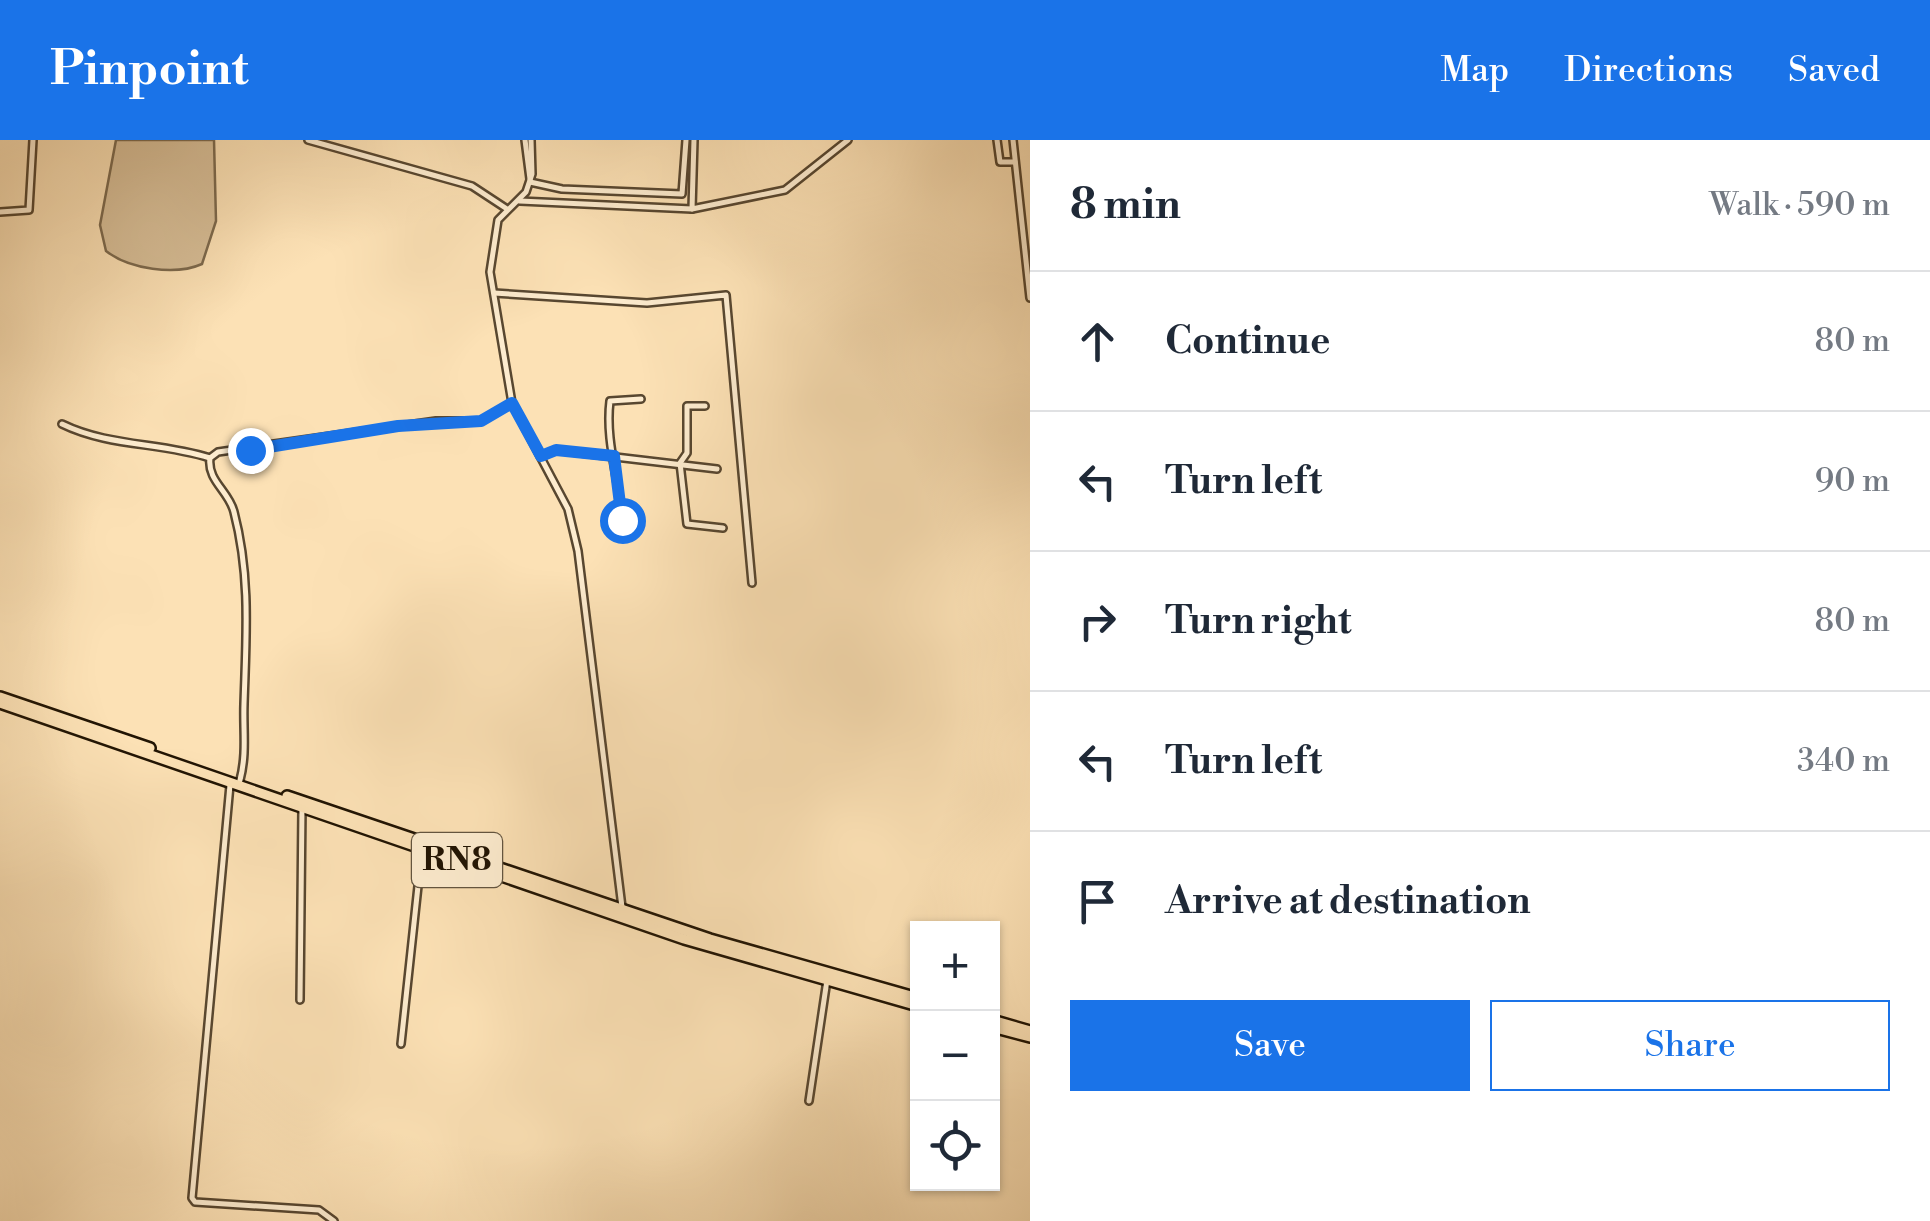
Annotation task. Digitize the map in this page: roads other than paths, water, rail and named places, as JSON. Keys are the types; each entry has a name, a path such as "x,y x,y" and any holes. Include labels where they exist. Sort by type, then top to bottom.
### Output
{"highway":[{"name":"RN8","path":"0,700 622,910 910,1000"},
{"name":"RN8","path":"235,781 684,938 910,1000"},
{"path":"1000,1025 1030,1034"}],"street":[{"path":"0,212 30,210 33,140"},
{"path":"308,140 472,186 507,210"},
{"path":"528,140 530,181 520,200 498,220 491,243 494,293 512,403 568,509 578,551 614,816 622,910"},
{"path":"530,181 562,189 682,194 690,140"},
{"path":"690,140 692,209"},
{"path":"520,200 692,209 785,190 848,140"},
{"path":"997,140 1000,162 1015,162"},
{"path":"1013,140 1030,298"},
{"path":"494,293 647,303 726,295 752,582"},
{"path":"609,519 622,520 615,446 606,427 610,400 641,399"},
{"path":"210,458 218,452 398,426 481,421 512,403"},
{"path":"705,406 688,406 687,452 680,463 687,524 723,528"},
{"path":"62,424 126,444 182,449 210,458"},
{"path":"541,456 556,450 717,469"},
{"path":"210,458 212,476 234,512 250,614 244,703 247,747 235,781 192,1198 319,1210 334,1221"},
{"path":"300,1000 302,807"},
{"path":"401,1044 422,848"},
{"path":"809,1102 827,980"}]}
